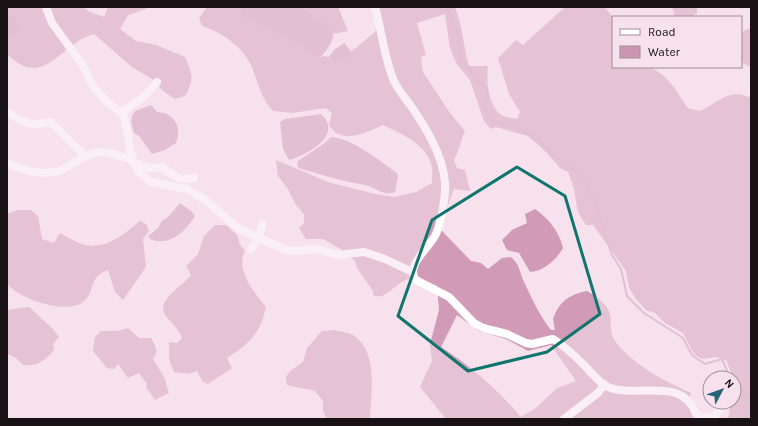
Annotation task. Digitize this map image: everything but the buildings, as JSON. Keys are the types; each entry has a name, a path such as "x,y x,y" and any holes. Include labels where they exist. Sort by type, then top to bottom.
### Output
{"street":[{"path":"46,7 52,23 82,64 94,89 107,102 122,112 125,117 132,161 139,172 150,182 180,187 198,195 238,229 293,251 313,249 338,255 368,253 412,272"},
{"path":"375,7 394,81 428,134 435,148 444,175 445,190 438,229 435,236 423,250 412,272 412,276 421,283 440,291 449,297 479,326 507,334 526,343 532,344 553,339 573,354 604,384 617,389 659,390 678,394 686,398 693,406 696,414 704,418 715,415 720,410"},
{"path":"122,112 146,95 157,82"},
{"path":"7,112 22,121 34,125 51,122 85,156"},
{"path":"7,163 26,171 43,173 58,172 85,156 103,152 149,168 162,167 176,177 183,179 194,178"},
{"path":"251,249 259,238 262,224"},
{"path":"564,419 599,392 604,384"}],"highlighted area":[{"path":"517,167 565,196 600,314 547,352 468,371 398,316 432,220"}],"shaded area":[{"path":"7,7 83,7 90,12 104,17 108,7 147,7 146,9 128,15 120,29 136,41 156,45 185,57 191,72 191,81 188,90 185,96 175,99 163,91 152,79 132,67 94,34 79,41 44,66 36,68 27,67 18,63 7,54"},
{"path":"207,7 242,7 243,17 297,44 314,57 329,57 335,65 375,32 378,23 374,7 455,7 460,22 469,66 488,66 487,78 493,105 501,115 517,119 520,112 509,94 498,58 516,40 523,45 565,7 605,7 612,17 612,68 655,69 666,78 688,108 700,111 731,95 744,95 751,98 751,419 728,419 730,410 742,410 742,370 730,370 726,360 717,357 702,359 694,354 683,333 665,323 655,313 646,310 636,299 629,288 626,271 593,225 586,225 579,215 573,186 568,172 560,168 546,152 528,136 496,127 491,129 484,121 470,80 456,63 450,48 445,14 417,23 426,55 421,57 423,72 450,113 465,131 454,160 457,168 465,170 470,191 454,189 444,216 441,230 471,261 481,263 488,269 502,258 511,257 518,266 523,280 537,308 551,330 555,330 553,319 556,313 562,303 570,297 587,291 596,297 609,311 613,337 623,350 650,372 691,393 688,403 695,419 446,419 420,387 432,361 430,344 439,310 437,286 420,280 409,279 400,283 387,294 382,296 373,295 373,291 357,268 355,261 339,248 323,239 306,239 299,228 304,223 304,214 296,205 288,189 278,176 276,160 328,182 393,197 416,192 432,183 432,169 425,152 406,136 383,125 354,136 341,135 334,131 329,125 332,113 326,108 292,113 273,111 263,96 252,67 243,53 231,41 202,26 199,18","holes":["457,315 479,331 506,339 528,351 551,345 576,381 557,388 536,408 521,417 484,379 441,347"]},
{"path":"299,7 338,7 348,31 333,34 323,24"},
{"path":"672,7 697,7 697,14 694,14 693,16 675,16"},
{"path":"751,28 751,67 742,62 742,32"},
{"path":"535,209 553,226 559,236 563,248 545,267 540,270 530,272 519,253 507,250 502,240 512,230 527,223 525,214"},
{"path":"18,210 31,210 38,216 42,239 54,243 60,233 85,245 101,245 108,243 128,231 140,221 146,224 149,231 143,239 146,267 123,300 115,292 108,270 98,276 88,297 77,305 67,307 56,306 33,300 13,290 7,284 7,214"},
{"path":"215,225 226,225 237,235 240,245 245,251 242,266 244,273 251,288 266,307 261,324 253,337 242,348 227,358 232,368 208,384 203,382 197,371 188,374 174,372 169,359 169,342 177,343 182,338 165,315 163,309 167,299 191,275 186,266 198,254 204,236"},
{"path":"29,307 53,329 59,337 53,344 54,350 44,360 33,365 23,365 16,358 7,354 7,310"},
{"path":"128,328 139,338 151,338 155,346 156,354 153,359 164,377 169,393 155,400 146,387 147,384 139,373 128,378 118,364 114,369 107,368 93,351 95,337 101,331 117,331"},
{"path":"335,330 353,335 361,342 367,352 372,374 370,419 327,419 323,411 323,401 315,391 287,385 286,377 290,371 303,362 307,348 322,331"}],"water":[{"path":"291,6 301,8 328,28 333,35 332,41 319,58 314,57 297,44 243,17 241,14 242,7"},
{"path":"8,15 14,18 20,27 14,36 7,40"},
{"path":"344,43 351,51 350,54 335,65 329,57 334,50"},
{"path":"151,105 157,112 168,115 172,118 178,131 176,143 165,150 152,154 139,136 134,133 131,122 135,111"},
{"path":"321,114 327,122 328,129 326,136 313,149 305,154 289,160 283,149 280,122 285,119"},
{"path":"331,137 348,141 397,173 398,176 395,192 383,193 369,186 340,180 299,168 297,166 298,161"},
{"path":"180,203 195,216 191,222 181,232 170,239 157,241 150,239 148,236 158,228 162,221 169,216"}],"waterway":[{"path":"446,7 459,36 461,59 487,91 486,106 488,117 492,121 510,126 535,136 552,155 571,166 583,181 595,203 612,255 621,269 627,296 644,313 683,338 692,355 705,364 722,359 727,370"},
{"path":"742,396 751,392"}]}
